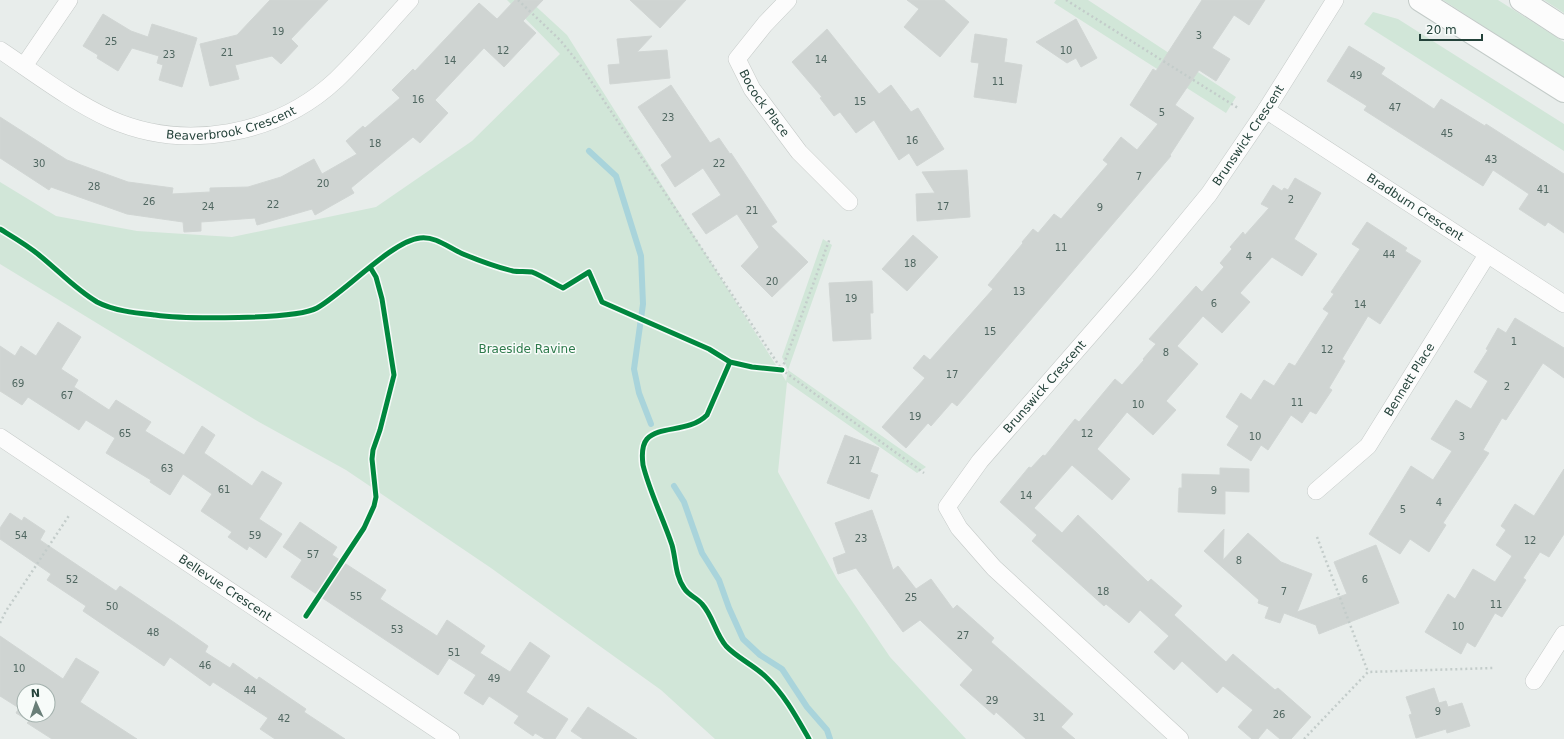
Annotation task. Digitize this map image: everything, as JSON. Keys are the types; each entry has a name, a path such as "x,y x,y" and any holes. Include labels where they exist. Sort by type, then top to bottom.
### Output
{"main road":[{"path":"1420,0 1564,91"},
{"path":"1520,0 1564,28"}],"street":[{"path":"24,66 69,0"},
{"name":"Beaverbrook Crescent","path":"0,50 90,109 134,128 180,136 204,136 228,133 274,120 317,96 336,80 410,0"},
{"name":"Bocock Place","path":"788,0 765,24 737,59 752,89 799,152 849,202"},
{"name":"Brunswick Crescent","path":"1180,739 994,568 959,528 947,507 980,461 1144,273 1209,194 1266,110 1335,0"},
{"name":"Bradburn Crescent","path":"1266,110 1564,304"},
{"name":"Bennett Place","path":"1316,492 1368,446 1487,255"},
{"name":"Bellevue Crescent","path":"0,437 451,739"},
{"path":"1534,681 1564,634"}],"path":[{"path":"518,0 560,40 581,66 782,370 924,473"},
{"path":"1066,0 1238,108"},
{"path":"782,370 830,238"},
{"path":"0,623 6,610 70,514"},
{"path":"1317,537 1368,672"},
{"path":"1304,739 1368,672 1493,668"}],"green space":[{"name":"Braeside Ravine","path":"507,0 529,0 567,35 786,381 788,370 926,467 917,473 787,382 778,472 837,579 890,657 966,739 715,739 661,690 491,568 346,470 259,422 0,264 0,182 56,216 137,231 232,237 376,207 472,141 560,54"},
{"path":"1056,0 1088,0 1236,97 1226,113 1054,3"},
{"path":"1443,0 1498,0 1564,42 1564,78"},
{"path":"1544,0 1564,0 1564,13"},
{"path":"1373,12 1398,19 1564,124 1564,151 1364,24"},
{"path":"823,239 832,245 788,370 782,357"}],"building":[{"path":"270,0 328,0 291,39 298,46 281,64 272,56 235,65 239,79 210,86 200,44 237,35"},
{"path":"515,0 543,0 523,21 536,33 504,67 484,48 435,100 448,113 420,143 413,137 351,188 354,193 315,215 312,209 257,225 255,218 201,222 201,231 184,232 183,222 127,214 51,187 49,190 0,158 0,117 67,160 128,182 173,188 172,194 210,192 210,188 248,187 281,177 314,159 322,174 357,154 346,141 363,126 365,128 400,98 392,90 413,69 415,71 479,3 497,19"},
{"path":"630,0 686,0 660,28"},
{"path":"907,0 944,0 969,22 940,57 904,27 919,9"},
{"path":"1202,0 1265,0 1249,25 1234,15 1212,48 1230,59 1216,81 1199,70 1175,105 1194,118 1170,155 1171,156 957,406 952,402 931,426 928,423 906,448 882,427 925,378 913,368 924,355 930,360 993,289 988,285 1033,229 1038,233 1054,214 1061,219 1108,164 1103,160 1121,137 1137,150 1158,124 1130,105 1153,69 1156,71"},
{"path":"103,14 131,31 148,37 152,24 197,38 182,87 159,80 163,65 157,63 159,56 132,48 118,71 97,58 98,55 83,46"},
{"path":"1076,19 1097,58 1081,67 1076,58 1067,63 1036,42"},
{"path":"827,29 879,94 891,85 911,112 918,108 944,149 917,166 909,153 899,160 874,120 856,133 840,112 834,116 820,98 822,97 792,62"},
{"path":"975,34 1007,39 1004,62 1022,65 1016,103 974,97 979,63 971,62"},
{"path":"652,36 637,52 667,50 670,78 610,84 608,65 620,64 617,39"},
{"path":"1349,46 1385,68 1381,74 1434,109 1441,99 1485,126 1486,124 1564,174 1564,233 1548,222 1545,226 1519,209 1529,194 1493,170 1483,186 1364,110 1367,106 1327,81"},
{"path":"671,85 710,143 719,138 730,154 731,153 777,222 771,226 808,262 772,297 741,266 759,247 737,214 706,234 692,214 721,195 703,168 675,187 661,165 672,157 638,107"},
{"path":"967,170 970,217 917,221 916,194 935,193 922,172"},
{"path":"1295,178 1321,193 1294,239 1317,254 1302,276 1272,257 1240,293 1250,302 1222,333 1203,316 1177,346 1198,364 1166,401 1176,410 1153,435 1127,412 1097,449 1130,479 1112,500 1072,465 1034,508 1062,533 1078,515 1148,582 1151,579 1182,606 1174,615 1226,662 1233,654 1275,690 1278,688 1311,717 1291,739 1280,739 1267,728 1258,739 1252,739 1238,727 1253,710 1223,686 1217,693 1182,661 1174,670 1154,652 1169,636 1140,610 1129,623 1106,604 1104,606 1032,541 1037,535 1000,502 1029,467 1031,468 1043,455 1045,456 1075,419 1079,422 1115,379 1122,385 1144,360 1143,359 1156,344 1149,339 1196,286 1202,292 1224,267 1220,263 1232,249 1230,247 1243,232 1245,235 1269,208 1261,204 1273,185 1282,191 1284,188 1288,190"},
{"path":"1367,222 1407,248 1405,251 1421,261 1380,324 1368,316 1342,359 1345,361 1329,388 1332,390 1316,414 1310,411 1302,423 1291,415 1268,450 1261,445 1251,461 1227,445 1239,426 1226,417 1241,393 1251,400 1264,380 1274,386 1289,363 1295,366 1329,313 1323,309 1334,294 1331,292 1360,249 1352,244"},
{"path":"913,235 938,257 907,291 882,269"},
{"path":"872,281 873,313 870,313 871,339 833,341 829,283"},
{"path":"1515,318 1564,348 1564,378 1543,363 1506,420 1502,418 1483,450 1489,453 1443,523 1446,525 1429,552 1410,539 1400,554 1369,534 1411,466 1433,480 1452,451 1431,439 1456,400 1471,409 1488,381 1474,372 1488,350 1486,349 1498,328 1506,333"},
{"path":"58,322 81,337 61,369 78,380 74,387 109,410 116,400 151,422 145,431 184,455 202,426 215,435 204,453 252,486 262,471 282,483 259,519 282,534 266,558 249,546 247,550 228,537 232,532 201,511 212,494 183,474 170,495 150,482 151,480 106,453 115,438 86,420 79,430 28,397 22,405 0,391 0,346 15,356 21,346 36,356"},
{"path":"845,435 879,448 870,472 878,475 869,499 827,483"},
{"path":"1220,468 1249,469 1249,492 1225,491 1225,514 1178,512 1179,488 1182,488 1182,474 1220,475"},
{"path":"1564,469 1564,534 1549,557 1540,552 1523,578 1526,580 1502,617 1495,613 1475,647 1467,642 1461,654 1425,632 1448,594 1455,599 1473,569 1495,582 1512,556 1496,545 1506,530 1501,526 1515,504 1534,516"},
{"path":"872,510 893,570 898,566 916,589 931,579 953,609 957,605 994,638 991,642 1073,714 1061,727 1075,739 1026,739 996,712 994,715 960,685 973,670 920,620 903,632 856,568 838,574 833,558 846,553 835,523"},
{"path":"10,513 22,521 24,517 45,531 40,540 116,591 120,586 208,646 205,652 230,668 233,663 257,680 259,677 306,709 304,712 345,739 275,739 260,729 268,718 213,682 210,686 170,657 164,666 83,611 86,606 47,580 51,574 0,539 0,528"},
{"path":"300,522 337,547 332,555 386,590 380,599 437,636 447,620 485,646 480,653 510,672 530,642 550,656 526,692 568,719 555,739 545,739 535,733 533,736 514,723 519,716 489,696 483,705 464,693 476,675 449,658 438,675 291,577 302,560 283,547"},
{"path":"1224,529 1223,560 1248,533 1281,562 1312,574 1297,612 1347,594 1334,562 1376,545 1399,603 1319,634 1316,625 1284,613 1280,623 1265,618 1269,607 1258,603 1259,600 1204,551"},
{"path":"0,636 63,679 76,658 99,672 80,702 137,739 52,739 27,723 56,723 56,683 16,683 16,706 0,696"},
{"path":"1434,688 1439,703 1446,701 1448,707 1462,703 1470,726 1447,733 1446,729 1416,738 1409,715 1412,714 1406,697"},
{"path":"588,707 637,739 583,739 571,731"}],"waterway":[{"path":"589,151 616,176 641,256 643,304 634,369 639,393 651,424"},
{"path":"674,486 684,502 702,553 719,580 729,608 743,639 760,655 782,669 807,707 827,730 830,739"}],"cycle path":[{"path":"0,229 34,251 74,286 97,302 111,308 125,311 169,316 239,318 287,315 305,312 317,308 328,301 382,257 409,241 420,238 432,239 463,254 500,268 513,271 532,272 563,288 589,272 602,302 709,349 730,362 707,415 700,421 684,427 659,432 647,439 643,448 643,465 649,486 672,545 677,572 684,588 706,609 719,636 726,646 761,673 779,691 790,706 809,739"},
{"path":"306,616 364,528 374,506 376,497 372,459 373,450 380,430 394,375 382,299 376,277 370,267"},
{"path":"730,362 752,367 782,370"}]}
